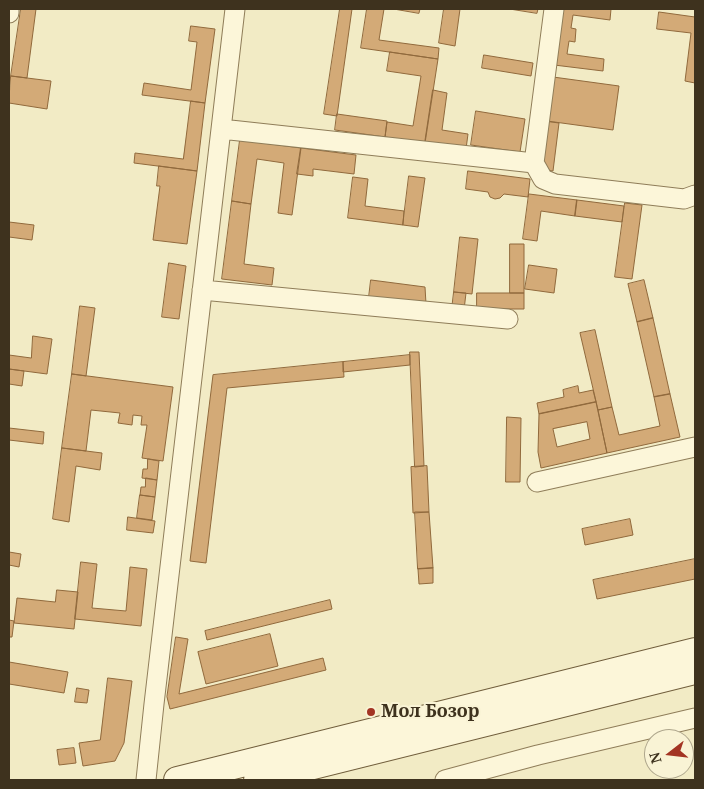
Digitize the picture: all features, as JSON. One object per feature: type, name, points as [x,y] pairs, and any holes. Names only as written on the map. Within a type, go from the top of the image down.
[{"type":"main road","points":[[177,780],[695,651]]},
{"type":"main road","points":[[257,780],[695,671]]},
{"type":"street","points":[[146,780],[236,9]]},
{"type":"street","points":[[554,9],[534,163],[542,178],[555,184],[684,199],[695,195]]},
{"type":"street","points":[[221,129],[534,163]]},
{"type":"street","points":[[202,290],[508,320]]},
{"type":"street","points":[[537,482],[695,447]]},
{"type":"street","points":[[445,780],[695,718]]},
{"type":"building","points":[[21,9],[36,9],[27,78],[11,76]]},
{"type":"building","points":[[340,9],[352,9],[337,116],[324,114]]},
{"type":"building","points":[[367,9],[384,9],[379,40],[439,48],[438,59],[361,48]]},
{"type":"building","points":[[394,9],[420,9],[419,13]]},
{"type":"building","points":[[444,9],[460,9],[455,46],[439,43]]},
{"type":"building","points":[[510,9],[538,9],[537,13]]},
{"type":"building","points":[[562,9],[611,9],[610,20],[573,15],[571,28],[576,29],[575,42],[569,41],[567,54],[604,59],[603,71],[554,65]]},
{"type":"building","points":[[659,12],[695,17],[695,83],[685,81],[691,33],[657,29]]},
{"type":"building","points":[[191,26],[215,29],[205,103],[142,95],[144,83],[191,90],[197,42],[189,41]]},
{"type":"building","points":[[390,52],[438,59],[425,143],[385,137],[387,122],[413,126],[421,76],[387,71]]},
{"type":"building","points":[[484,55],[533,63],[531,76],[482,68]]},
{"type":"building","points":[[11,76],[51,81],[47,109],[9,103]]},
{"type":"building","points":[[553,77],[619,86],[613,130],[547,121]]},
{"type":"building","points":[[433,90],[447,93],[442,130],[468,134],[466,149],[425,143]]},
{"type":"building","points":[[191,101],[205,103],[197,171],[134,163],[135,153],[183,159]]},
{"type":"building","points":[[476,111],[525,119],[520,152],[471,145]]},
{"type":"building","points":[[337,114],[387,121],[385,137],[335,130]]},
{"type":"building","points":[[544,121],[559,123],[553,171],[538,169]]},
{"type":"building","points":[[240,140],[301,148],[292,215],[278,213],[284,163],[257,159],[251,204],[232,201]]},
{"type":"building","points":[[301,148],[356,155],[354,174],[313,169],[313,176],[297,174]]},
{"type":"building","points":[[159,166],[197,171],[187,244],[153,240],[160,186],[157,186]]},
{"type":"building","points":[[468,171],[530,179],[528,197],[504,194],[500,198],[495,199],[490,197],[488,192],[466,189]]},
{"type":"building","points":[[409,176],[425,178],[418,227],[403,225]]},
{"type":"building","points":[[353,177],[368,179],[365,206],[404,211],[403,225],[348,218]]},
{"type":"building","points":[[529,194],[577,200],[575,216],[541,211],[537,241],[523,239]]},
{"type":"building","points":[[577,200],[624,206],[622,222],[575,216]]},
{"type":"building","points":[[232,201],[251,204],[244,264],[274,268],[272,285],[222,279]]},
{"type":"building","points":[[625,203],[642,205],[632,279],[615,277]]},
{"type":"building","points":[[9,222],[34,225],[32,240],[9,237]]},
{"type":"building","points":[[460,237],[478,239],[472,294],[454,292]]},
{"type":"building","points":[[510,244],[524,244],[524,293],[510,293]]},
{"type":"building","points":[[169,263],[186,266],[179,319],[162,317]]},
{"type":"building","points":[[529,265],[557,269],[554,293],[525,289]]},
{"type":"building","points":[[371,280],[425,287],[426,304],[369,297]]},
{"type":"building","points":[[644,280],[653,318],[637,322],[628,284]]},
{"type":"building","points":[[454,292],[466,293],[464,310],[452,309]]},
{"type":"building","points":[[477,293],[524,293],[524,309],[477,309]]},
{"type":"building","points":[[80,306],[95,308],[86,376],[72,374]]},
{"type":"building","points":[[653,318],[670,394],[654,397],[637,322]]},
{"type":"building","points":[[595,330],[612,407],[598,410],[580,333]]},
{"type":"building","points":[[33,336],[52,339],[47,374],[9,369],[9,355],[31,358]]},
{"type":"building","points":[[410,352],[419,352],[424,466],[415,467]]},
{"type":"building","points":[[410,355],[410,365],[343,372],[343,362]]},
{"type":"building","points":[[343,362],[344,377],[227,388],[206,563],[190,561],[213,375]]},
{"type":"building","points":[[9,369],[24,371],[22,386],[9,384]]},
{"type":"building","points":[[72,374],[173,387],[163,461],[142,458],[147,425],[141,425],[142,416],[133,415],[132,425],[118,423],[120,413],[91,410],[86,451],[62,448]]},
{"type":"building","points":[[578,386],[579,393],[593,390],[596,402],[539,414],[537,403],[564,397],[563,390]]},
{"type":"building","points":[[670,394],[680,437],[607,453],[598,410],[612,407],[619,435],[660,426],[654,397]]},
{"type":"building","points":[[596,402],[607,453],[541,468],[538,452],[539,414]],"holes":[[[587,422],[590,439],[557,447],[553,429]]]},
{"type":"building","points":[[507,417],[521,418],[520,482],[506,482]]},
{"type":"building","points":[[9,428],[44,432],[43,444],[9,440]]},
{"type":"building","points":[[62,448],[102,453],[100,470],[76,466],[69,522],[53,519]]},
{"type":"building","points":[[148,459],[159,461],[157,480],[142,478],[143,469],[147,469]]},
{"type":"building","points":[[427,466],[429,512],[413,513],[411,467]]},
{"type":"building","points":[[146,478],[157,480],[155,497],[140,495],[141,487],[145,487]]},
{"type":"building","points":[[140,495],[155,497],[152,520],[137,518]]},
{"type":"building","points":[[415,512],[429,512],[433,568],[418,569]]},
{"type":"building","points":[[128,517],[155,521],[153,533],[127,530]]},
{"type":"building","points":[[630,519],[633,535],[585,545],[582,529]]},
{"type":"building","points":[[9,552],[21,554],[19,567],[9,565]]},
{"type":"building","points":[[695,559],[695,579],[597,599],[593,580]]},
{"type":"building","points":[[81,562],[97,564],[92,608],[126,611],[130,567],[147,569],[141,626],[75,619]]},
{"type":"building","points":[[433,568],[433,583],[419,584],[418,569]]},
{"type":"building","points":[[57,590],[78,592],[74,629],[14,623],[17,598],[55,602]]},
{"type":"building","points":[[330,600],[332,609],[207,640],[205,631]]},
{"type":"building","points":[[9,620],[14,621],[12,637],[9,637]]},
{"type":"building","points":[[270,634],[278,666],[206,684],[198,652]]},
{"type":"building","points":[[176,637],[188,639],[179,694],[323,658],[326,670],[170,709],[167,697]]},
{"type":"building","points":[[9,662],[68,672],[64,693],[9,684]]},
{"type":"building","points":[[108,678],[132,681],[124,743],[115,761],[83,766],[79,743],[100,740]]},
{"type":"building","points":[[77,688],[89,690],[87,703],[75,702]]},
{"type":"building","points":[[74,748],[76,763],[59,765],[57,750]]},
{"type":"place","name":"Мол Бозор","points":[[371,712]]}]
